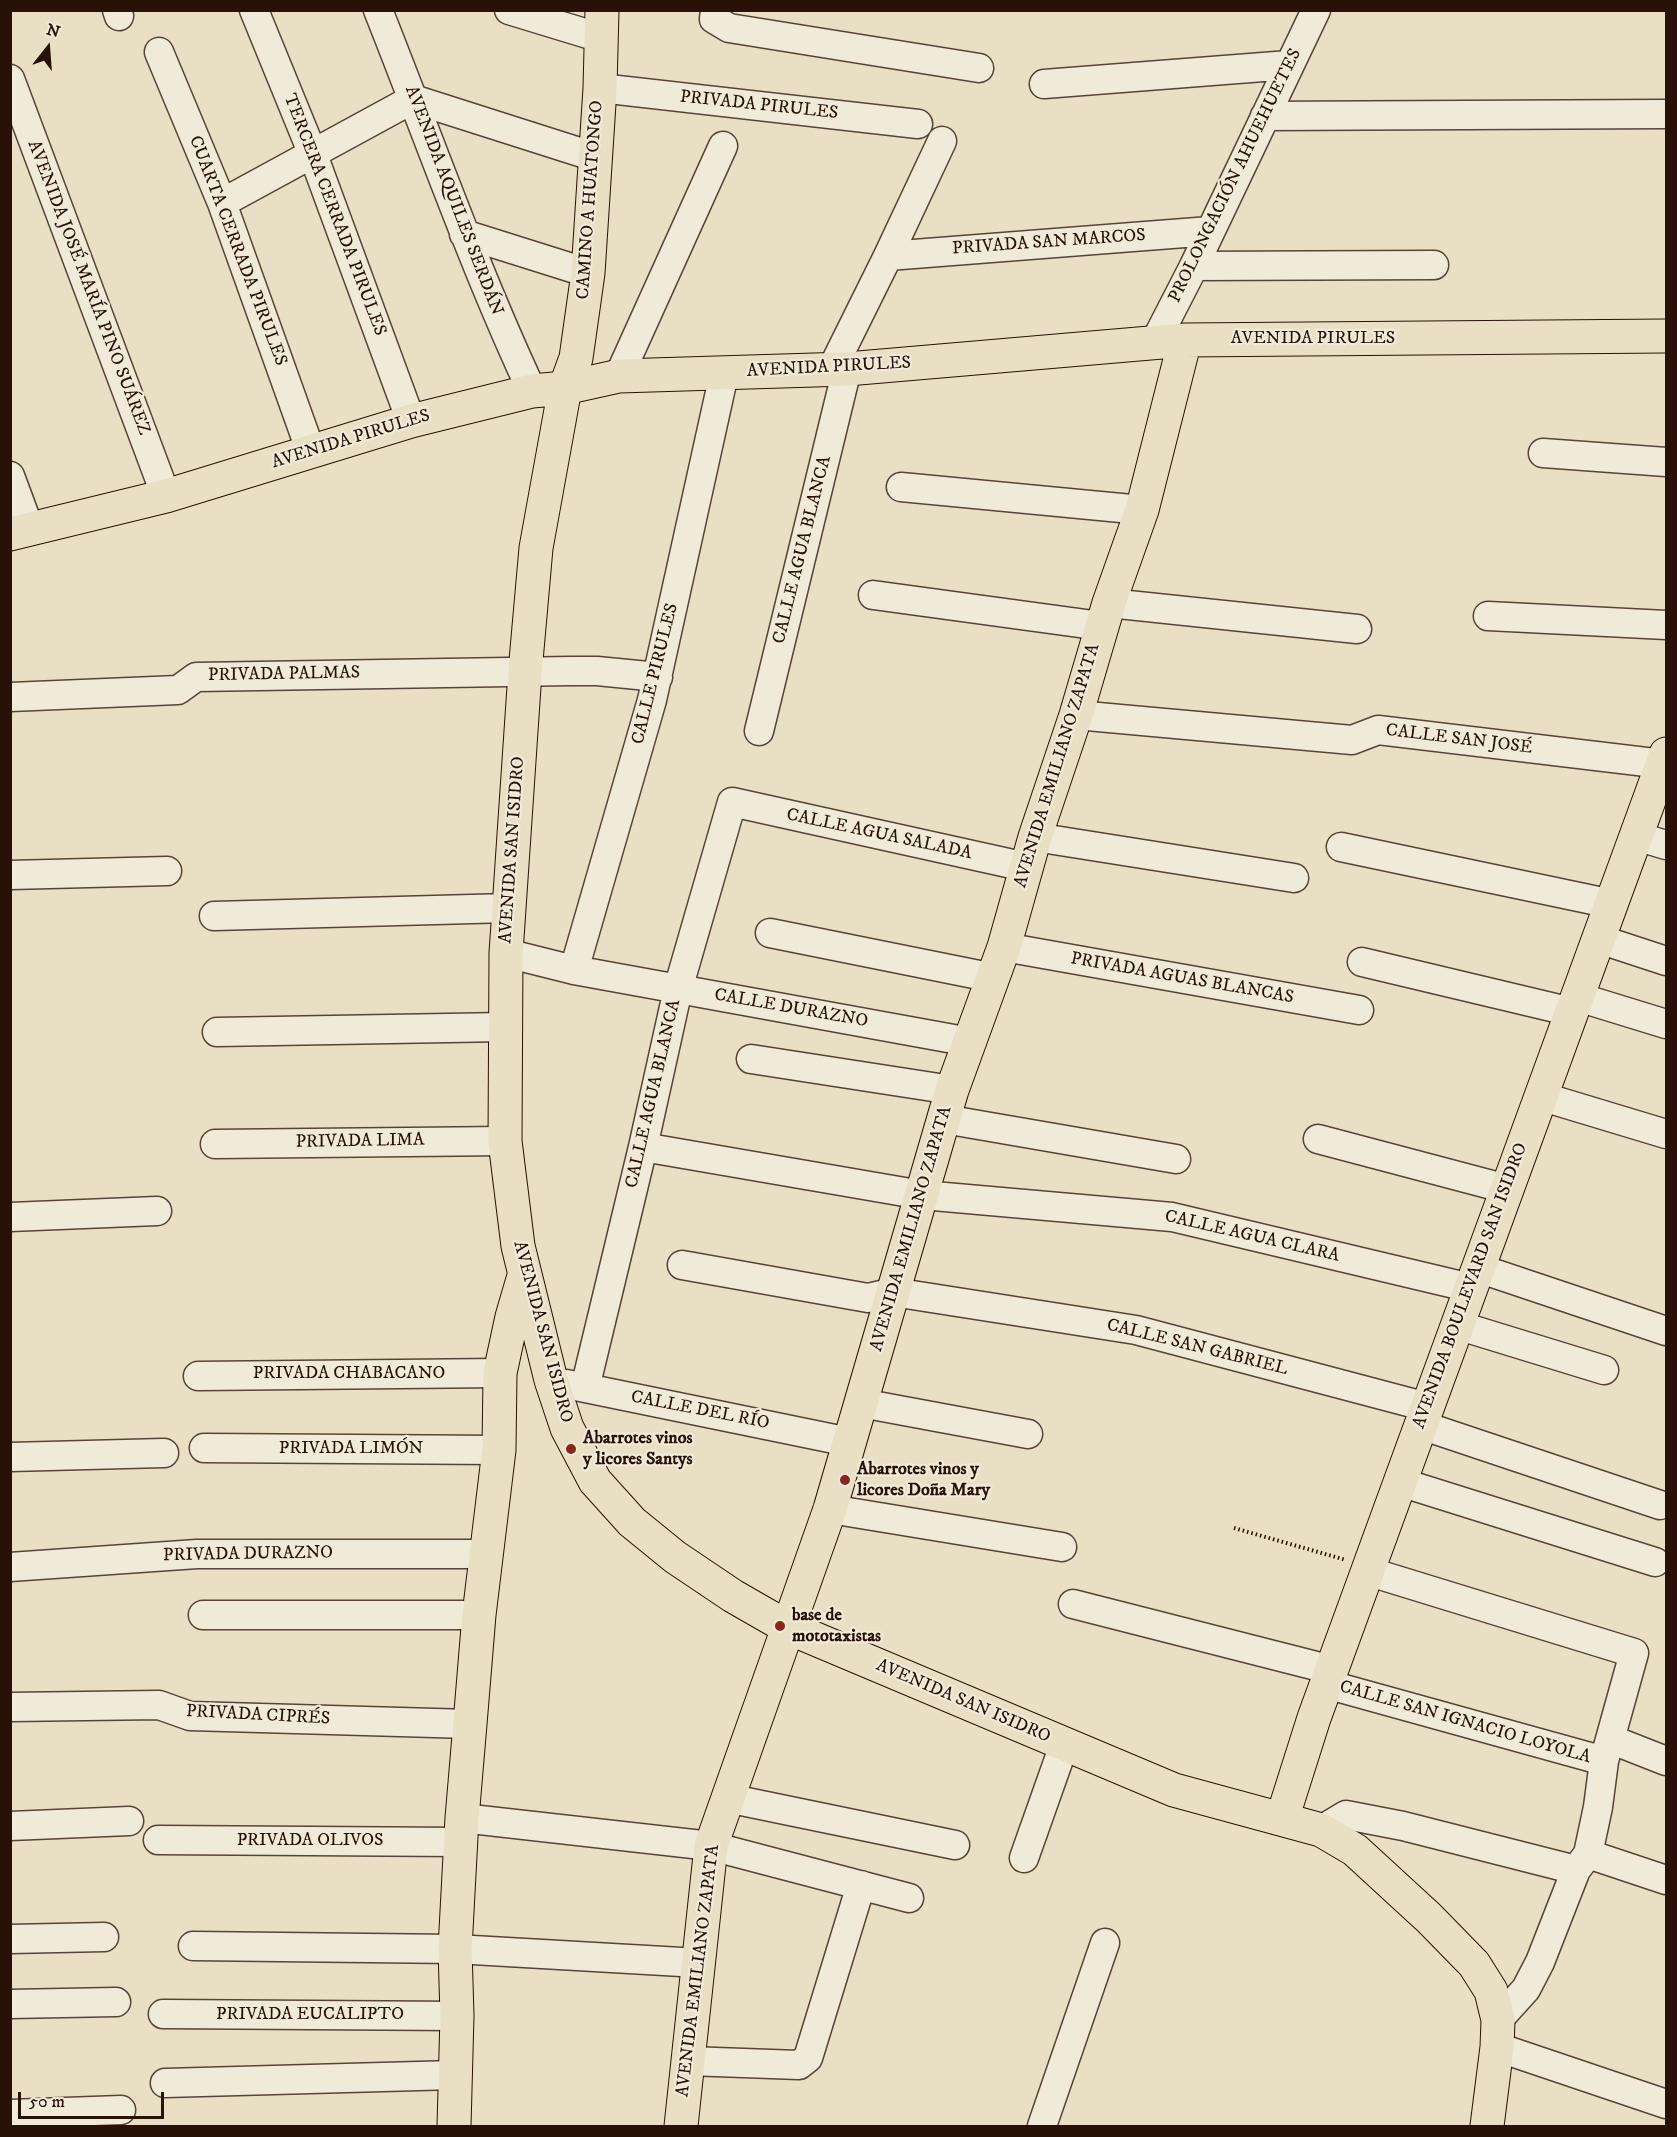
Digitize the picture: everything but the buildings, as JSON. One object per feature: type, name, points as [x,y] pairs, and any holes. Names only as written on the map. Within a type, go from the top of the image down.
[{"type":"main road","name":"CAMINO A HUATONGO","points":[[565,388],[576,358],[588,273],[602,24]]},
{"type":"main road","name":"AVENIDA PIRULES","points":[[20,532],[166,496],[411,421],[532,391],[565,388],[619,376],[839,369],[1170,341],[1666,336]]},
{"type":"main road","name":"AVENIDA EMILIANO ZAPATA","points":[[681,2127],[711,1846],[830,1509],[948,1105],[994,978],[1030,852],[1076,715],[1105,615],[1142,510],[1170,341]]},
{"type":"main road","name":"AVENIDA SAN ISIDRO","points":[[565,388],[536,548],[525,672],[506,953],[505,1141],[518,1246],[551,1380],[567,1428],[595,1481],[632,1522],[675,1557],[733,1596],[787,1628],[1174,1790],[1321,1830],[1355,1850],[1429,1918],[1474,1964],[1491,1991],[1497,2033],[1487,2127]]},
{"type":"main road","name":"AVENIDA BOULEVARD SAN ISIDRO","points":[[1282,1819],[1329,1677],[1612,904],[1651,841],[1665,759]]},
{"type":"main road","points":[[454,2127],[457,2016],[455,1949],[461,1830],[479,1615],[499,1450],[500,1373],[512,1317],[524,1276]]},
{"type":"street","name":"TERCERA CERRADA PIRULES","points":[[254,10],[312,152],[411,421]]},
{"type":"street","name":"AVENIDA AQUILES SERDÁN","points":[[378,10],[464,234],[532,391]]},
{"type":"street","points":[[509,10],[602,24]]},
{"type":"street","points":[[715,10],[714,18],[729,28],[979,68]]},
{"type":"street","name":"PROLONGACIÓN AHUEHUETES","points":[[1170,341],[1194,266],[1316,10]]},
{"type":"street","name":"CUARTA CERRADA PIRULES","points":[[159,52],[222,203],[311,452]]},
{"type":"street","points":[[1044,84],[1289,65]]},
{"type":"street","name":"AVENIDA JOSÉ MARÍA PINO SUÁREZ","points":[[10,79],[15,109],[166,496]]},
{"type":"street","name":"PRIVADA PIRULES","points":[[600,88],[918,124]]},
{"type":"street","points":[[222,203],[413,99],[595,157]]},
{"type":"street","points":[[1265,116],[1666,114]]},
{"type":"street","name":"CALLE AGUA BLANCA","points":[[759,731],[839,369],[888,256],[942,141]]},
{"type":"street","points":[[619,376],[723,146]]},
{"type":"street","name":"PRIVADA SAN MARCOS","points":[[888,256],[1210,231]]},
{"type":"street","points":[[464,234],[588,273]]},
{"type":"street","points":[[1194,266],[1434,266]]},
{"type":"street","name":"CALLE PIRULES","points":[[574,970],[652,700],[724,374]]},
{"type":"street","points":[[1543,453],[1666,462]]},
{"type":"street","points":[[10,476],[20,532]]},
{"type":"street","points":[[901,487],[1142,510]]},
{"type":"street","points":[[873,595],[1105,615],[1357,629]]},
{"type":"street","points":[[1488,616],[1666,625]]},
{"type":"street","name":"PRIVADA PALMAS","points":[[10,697],[178,690],[196,677],[597,671],[657,677]]},
{"type":"street","name":"CALLE SAN JOSÉ","points":[[1076,715],[1352,740],[1377,730],[1665,759]]},
{"type":"street","name":"CALLE AGUA BLANCA","points":[[585,1388],[678,989],[732,802]]},
{"type":"street","name":"CALLE AGUA SALADA","points":[[732,802],[1030,852],[1294,878]]},
{"type":"street","points":[[1341,847],[1612,904]]},
{"type":"street","points":[[10,875],[167,871]]},
{"type":"street","points":[[214,916],[509,908]]},
{"type":"street","points":[[770,933],[994,978]]},
{"type":"street","points":[[1599,939],[1666,961]]},
{"type":"street","name":"PRIVADA AGUAS BLANCAS","points":[[1004,947],[1359,1010]]},
{"type":"street","name":"CALLE DURAZNO","points":[[506,953],[574,970],[970,1042]]},
{"type":"street","points":[[1362,962],[1666,1024]]},
{"type":"street","points":[[217,1032],[505,1027]]},
{"type":"street","points":[[751,1059],[1176,1159]]},
{"type":"street","points":[[1540,1096],[1666,1134]]},
{"type":"street","points":[[1317,1139],[1507,1189]]},
{"type":"street","name":"PRIVADA LIMA","points":[[215,1144],[505,1141]]},
{"type":"street","name":"CALLE AGUA CLARA","points":[[643,1147],[922,1195],[1173,1217],[1475,1278],[1666,1331]]},
{"type":"street","points":[[10,1217],[157,1211]]},
{"type":"street","name":"CALLE SAN GABRIEL","points":[[682,1265],[868,1298],[893,1292],[1136,1330],[1424,1416],[1660,1505]]},
{"type":"street","points":[[1457,1325],[1605,1370]]},
{"type":"street","name":"PRIVADA CHABACANO","points":[[198,1376],[500,1373]]},
{"type":"street","name":"CALLE DEL RÍO","points":[[551,1380],[849,1442]]},
{"type":"street","points":[[861,1403],[1028,1434]]},
{"type":"street","name":"PRIVADA LIMÓN","points":[[204,1448],[499,1450]]},
{"type":"street","points":[[10,1457],[164,1453]]},
{"type":"street","points":[[1400,1482],[1655,1562]]},
{"type":"street","points":[[830,1509],[1062,1547]]},
{"type":"street","name":"PRIVADA DURAZNO","points":[[10,1567],[197,1554],[486,1554]]},
{"type":"street","points":[[1368,1569],[1634,1653],[1607,1750],[1598,1807],[1582,1862],[1540,1962],[1526,1989],[1497,2033],[1666,2104]]},
{"type":"street","name":"CALLE SAN IGNACIO LOYOLA","points":[[1073,1604],[1329,1677],[1607,1750],[1666,1761]]},
{"type":"street","points":[[203,1615],[479,1615]]},
{"type":"street","name":"PRIVADA CIPRÉS","points":[[10,1707],[159,1706],[190,1716],[470,1724]]},
{"type":"street","points":[[1024,1858],[1064,1745]]},
{"type":"street","points":[[727,1798],[955,1845]]},
{"type":"street","points":[[1321,1830],[1346,1815],[1666,1880]]},
{"type":"street","points":[[10,1826],[129,1821]]},
{"type":"street","name":"PRIVADA OLIVOS","points":[[159,1840],[461,1830],[711,1846],[909,1898]]},
{"type":"street","points":[[688,2061],[799,2065],[808,2058],[861,1885]]},
{"type":"street","points":[[10,1939],[105,1937]]},
{"type":"street","points":[[1042,2127],[1105,1943]]},
{"type":"street","points":[[194,1946],[455,1949],[699,1963]]},
{"type":"street","points":[[10,2004],[116,2002]]},
{"type":"street","name":"PRIVADA EUCALIPTO","points":[[163,2014],[457,2016]]},
{"type":"street","points":[[165,2083],[454,2075]]},
{"type":"street","points":[[10,2114],[121,2110]]},
{"type":"path","points":[[1234,1528],[1368,1569]]},
{"type":"place","name":"Abarrotes vinos y licores Santys","points":[[571,1449]]},
{"type":"place","name":"Abarrotes vinos y licores Doña Mary","points":[[845,1480]]},
{"type":"place","name":"base de mototaxistas","points":[[780,1626]]}]
